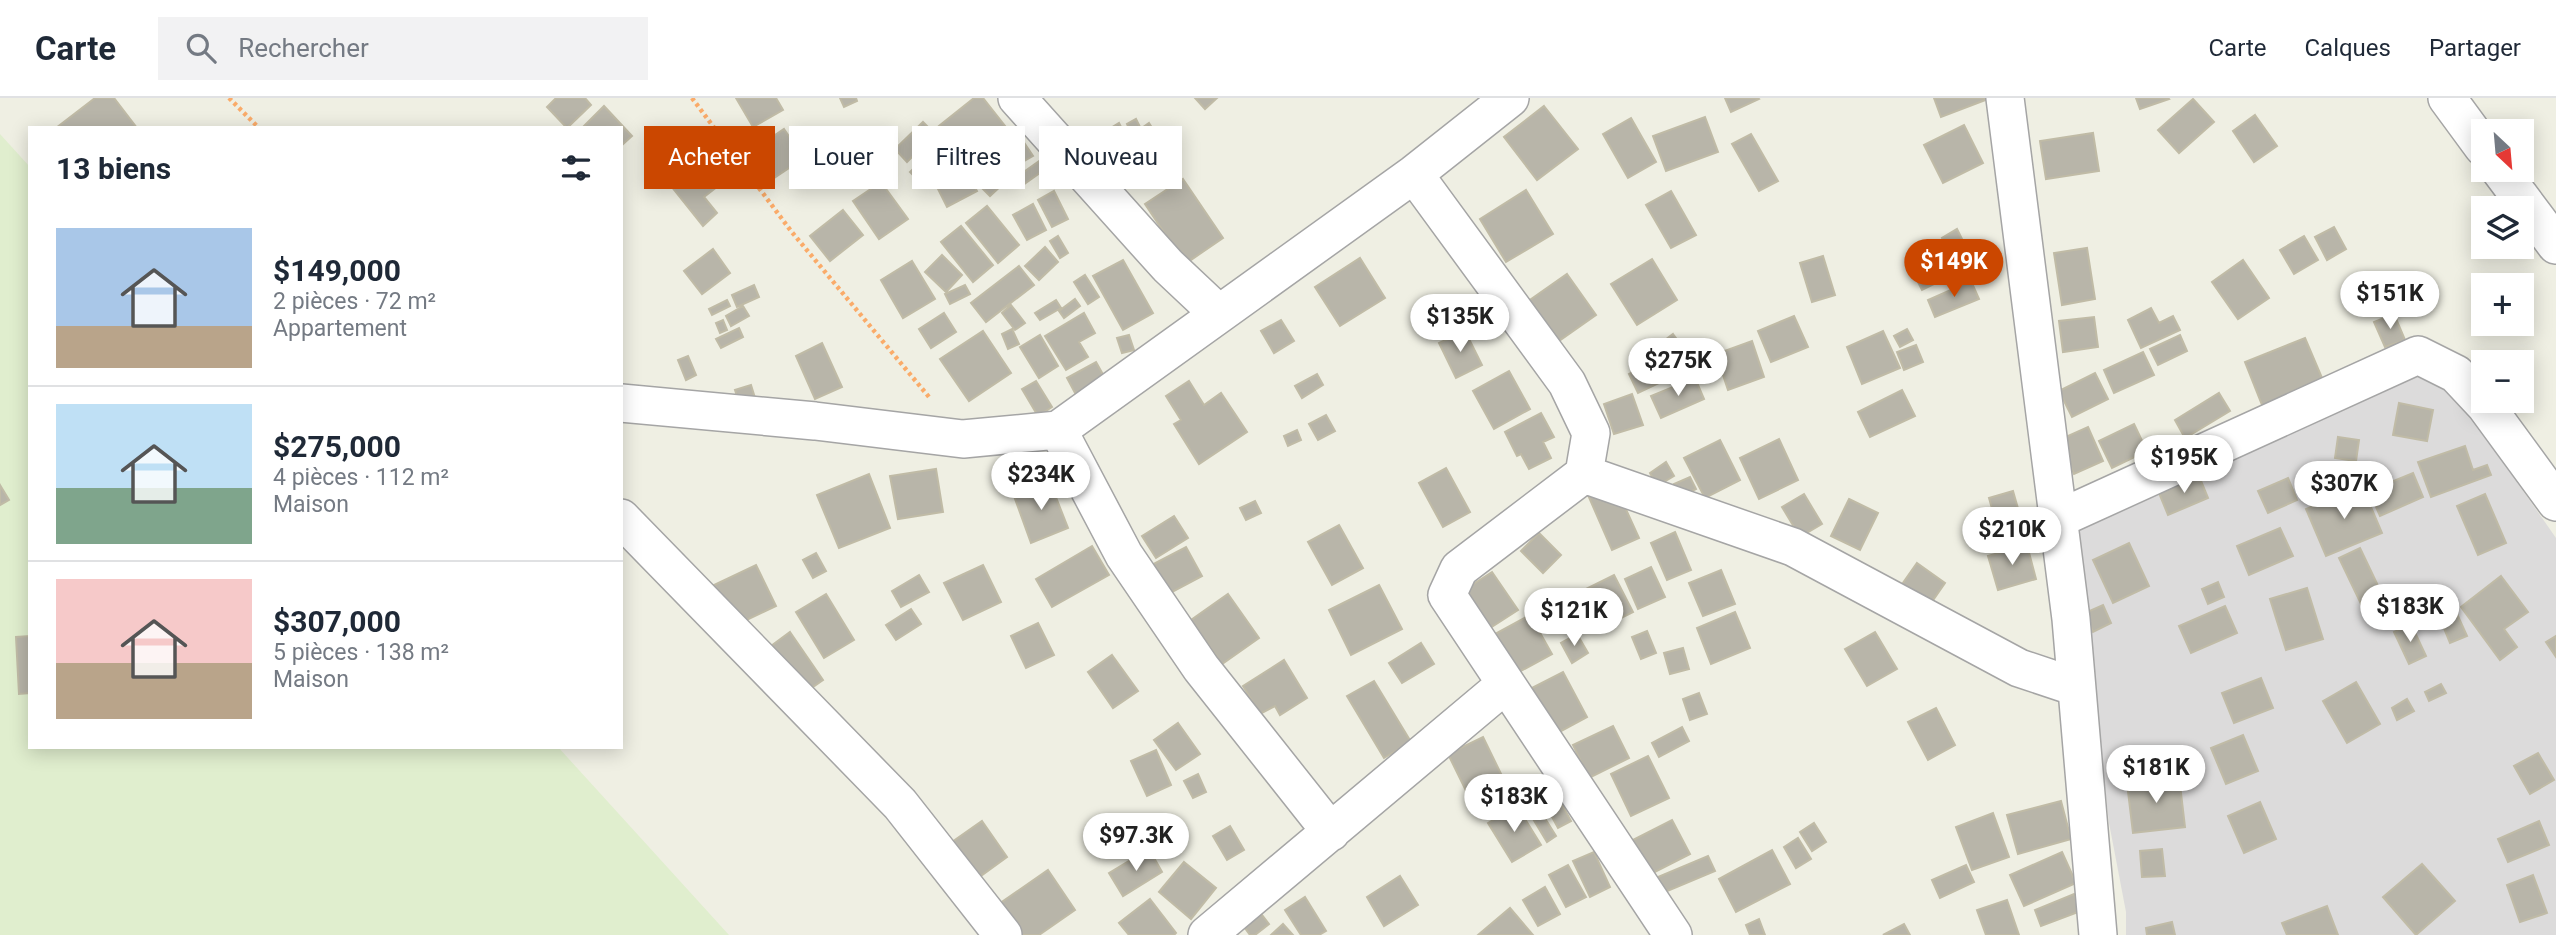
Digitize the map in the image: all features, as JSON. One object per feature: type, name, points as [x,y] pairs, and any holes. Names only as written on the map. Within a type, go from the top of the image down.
[{"type":"street","points":[[1017,98],[1168,267],[1219,314]]},
{"type":"street","points":[[623,403],[816,421],[963,439],[1058,430],[1414,174],[1510,98]]},
{"type":"street","points":[[2006,98],[2058,519],[2098,935]]},
{"type":"street","points":[[2447,98],[2471,131]]},
{"type":"street","points":[[1414,174],[1567,383],[1591,433],[1584,474],[1459,569],[1447,595],[1673,935]]},
{"type":"street","points":[[2509,182],[2556,245]]},
{"type":"street","points":[[2058,519],[2418,355],[2456,374],[2485,405],[2556,502]]},
{"type":"street","points":[[1058,430],[1131,566],[1200,668],[1331,832]]},
{"type":"street","points":[[1584,474],[1793,547],[2019,668],[2076,687]]},
{"type":"street","points":[[623,520],[900,804],[1003,935]]},
{"type":"street","points":[[1207,935],[1506,684]]},
{"type":"path","points":[[229,98],[257,126]]},
{"type":"path","points":[[692,98],[791,231],[963,439]]},
{"type":"shaded area","points":[[2422,370],[2459,399],[2556,538],[2556,935],[2126,935],[2126,912],[2109,823],[2076,516]]},
{"type":"green space","points":[[0,134],[28,165],[28,749],[560,749],[729,935],[0,935]]},
{"type":"building","points":[[95,98],[114,98],[135,126],[59,126]]},
{"type":"building","points":[[556,98],[585,98],[591,105],[569,126],[565,126],[547,107]]},
{"type":"building","points":[[736,98],[776,98],[783,110],[752,126]]},
{"type":"building","points":[[840,98],[856,98],[857,101],[844,107]]},
{"type":"building","points":[[974,98],[983,98],[1005,126],[939,126]]},
{"type":"building","points":[[1195,98],[1217,98],[1205,109]]},
{"type":"building","points":[[1725,98],[1758,98],[1759,99],[1731,112]]},
{"type":"building","points":[[1934,98],[1988,98],[1988,99],[1941,117]]},
{"type":"building","points":[[2136,98],[2168,98],[2169,99],[2140,109]]},
{"type":"building","points":[[2193,99],[2214,122],[2179,153],[2158,130]]},
{"type":"building","points":[[604,106],[623,126],[584,126]]},
{"type":"building","points":[[1544,106],[1578,149],[1537,180],[1504,137]]},
{"type":"building","points":[[2255,115],[2277,146],[2254,162],[2233,131]]},
{"type":"building","points":[[1705,117],[1718,152],[1666,171],[1653,136]]},
{"type":"building","points":[[1631,118],[1656,162],[1628,178],[1603,134]]},
{"type":"building","points":[[1136,119],[1140,126],[1128,126]]},
{"type":"building","points":[[1964,125],[1983,163],[1943,183],[1924,145]]},
{"type":"building","points":[[623,126],[632,136],[623,144]]},
{"type":"building","points":[[784,129],[789,136],[789,168],[775,177],[775,135]]},
{"type":"building","points":[[912,133],[912,157],[907,162],[898,152],[898,146]]},
{"type":"building","points":[[2093,133],[2099,171],[2046,179],[2040,141]]},
{"type":"building","points":[[1751,134],[1778,181],[1759,191],[1732,144]]},
{"type":"building","points":[[1025,144],[1033,156],[1025,161]]},
{"type":"building","points":[[1039,161],[1039,174],[1025,183],[1025,171]]},
{"type":"building","points":[[1182,180],[1223,238],[1185,264],[1145,204],[1168,189],[1182,189]]},
{"type":"building","points":[[673,189],[714,189],[704,197],[717,213],[703,226]]},
{"type":"building","points":[[871,189],[886,189],[908,219],[879,239],[853,201]]},
{"type":"building","points":[[938,189],[977,191],[947,207]]},
{"type":"building","points":[[983,189],[998,189],[990,196]]},
{"type":"building","points":[[1526,190],[1553,234],[1506,262],[1480,219]]},
{"type":"building","points":[[1054,191],[1068,219],[1052,227],[1038,200]]},
{"type":"building","points":[[1671,191],[1696,235],[1671,248],[1646,205]]},
{"type":"building","points":[[1033,204],[1046,230],[1027,240],[1013,215]]},
{"type":"building","points":[[987,206],[1019,245],[998,263],[966,223]]},
{"type":"building","points":[[843,210],[863,235],[830,261],[810,236]]},
{"type":"building","points":[[961,226],[993,265],[973,282],[941,242]]},
{"type":"building","points":[[2334,227],[2346,249],[2327,260],[2315,237]]},
{"type":"building","points":[[1957,229],[1967,249],[1951,257],[1942,238]]},
{"type":"building","points":[[1058,236],[1068,253],[1060,258],[1050,241]]},
{"type":"building","points":[[2304,236],[2318,260],[2294,274],[2280,250]]},
{"type":"building","points":[[1045,247],[1058,262],[1039,280],[1025,266]]},
{"type":"building","points":[[2087,248],[2095,299],[2062,305],[2054,253]]},
{"type":"building","points":[[713,249],[730,273],[702,294],[684,271]]},
{"type":"building","points":[[1934,253],[1946,278],[1922,290],[1910,266]]},
{"type":"building","points":[[942,255],[962,275],[946,292],[925,272]]},
{"type":"building","points":[[1823,256],[1835,295],[1812,302],[1800,263]]},
{"type":"building","points":[[1360,258],[1385,298],[1340,326],[1315,287]]},
{"type":"building","points":[[1652,259],[1677,300],[1637,325],[1611,284]]},
{"type":"building","points":[[1123,260],[1153,313],[1123,330],[1093,276]]},
{"type":"building","points":[[2243,260],[2269,298],[2238,319],[2212,282]]},
{"type":"building","points":[[912,261],[935,299],[903,318],[881,280]]},
{"type":"building","points":[[1019,266],[1034,285],[986,322],[971,303]]},
{"type":"building","points":[[1567,274],[1596,315],[1556,343],[1527,302]]},
{"type":"building","points":[[1085,275],[1099,297],[1088,304],[1074,282]]},
{"type":"building","points":[[1971,281],[1979,299],[1935,317],[1928,300]]},
{"type":"building","points":[[754,285],[759,297],[737,307],[732,295]]},
{"type":"building","points":[[965,285],[970,294],[950,304],[945,294]]},
{"type":"building","points":[[1075,299],[1080,306],[1064,318],[1059,311]]},
{"type":"building","points":[[727,300],[730,306],[712,315],[709,309]]},
{"type":"building","points":[[1056,300],[1061,308],[1040,320],[1035,313]]},
{"type":"building","points":[[1011,305],[1025,323],[1015,330],[1002,313]]},
{"type":"building","points":[[743,306],[749,316],[731,326],[726,316]]},
{"type":"building","points":[[2151,308],[2159,323],[2173,316],[2180,330],[2141,348],[2128,320]]},
{"type":"building","points":[[944,313],[956,332],[931,348],[919,329]]},
{"type":"building","points":[[1084,313],[1095,333],[1079,342],[1088,357],[1066,370],[1045,336]]},
{"type":"building","points":[[2394,314],[2405,340],[2385,347],[2374,322]]},
{"type":"building","points":[[1794,316],[1808,347],[1771,362],[1758,331]]},
{"type":"building","points":[[2094,317],[2098,347],[2063,352],[2059,321]]},
{"type":"building","points":[[723,320],[727,330],[720,333],[716,323]]},
{"type":"building","points":[[1281,320],[1294,341],[1274,353],[1261,331]]},
{"type":"building","points":[[739,328],[743,337],[721,348],[716,339]]},
{"type":"building","points":[[1012,329],[1019,344],[1008,349],[1002,334]]},
{"type":"building","points":[[1907,329],[1913,340],[1900,347],[1894,336]]},
{"type":"building","points":[[983,331],[1011,373],[969,401],[940,359]]},
{"type":"building","points":[[1465,331],[1482,365],[1456,378],[1439,343]]},
{"type":"building","points":[[1883,331],[1900,368],[1862,384],[1847,347]]},
{"type":"building","points":[[1673,334],[1684,349],[1663,364],[1652,350]]},
{"type":"building","points":[[1040,335],[1058,366],[1039,378],[1020,347]]},
{"type":"building","points":[[1129,335],[1134,350],[1122,353],[1117,338]]},
{"type":"building","points":[[2180,335],[2187,351],[2158,365],[2150,349]]},
{"type":"building","points":[[2305,338],[2325,385],[2264,410],[2245,362]]},
{"type":"building","points":[[1752,341],[1764,377],[1728,390],[1716,354]]},
{"type":"building","points":[[822,343],[842,387],[815,399],[796,356]]},
{"type":"building","points":[[1916,345],[1923,362],[1904,370],[1897,352]]},
{"type":"building","points":[[2143,352],[2154,375],[2114,393],[2104,370]]},
{"type":"building","points":[[688,356],[696,375],[686,380],[678,360]]},
{"type":"building","points":[[1096,362],[1110,387],[1081,404],[1067,378]]},
{"type":"building","points":[[1652,363],[1661,382],[1638,393],[1629,374]]},
{"type":"building","points":[[1509,371],[1530,409],[1494,429],[1473,391]]},
{"type":"building","points":[[2095,373],[2108,399],[2072,417],[2059,391]]},
{"type":"building","points":[[1317,374],[1323,385],[1302,398],[1295,386]]},
{"type":"building","points":[[1695,378],[1704,399],[1661,418],[1651,396]]},
{"type":"building","points":[[1036,381],[1052,407],[1038,416],[1022,389]]},
{"type":"building","points":[[1189,381],[1204,405],[1221,393],[1247,432],[1199,464],[1174,424],[1181,420],[1166,396]]},
{"type":"building","points":[[751,385],[756,401],[740,406],[735,390]]},
{"type":"building","points":[[1902,390],[1915,416],[1870,437],[1858,412]]},
{"type":"building","points":[[2219,393],[2230,411],[2185,438],[2175,420]]},
{"type":"building","points":[[1632,394],[1643,425],[1614,434],[1604,404]]},
{"type":"building","points":[[2399,403],[2433,410],[2427,441],[2393,435]]},
{"type":"building","points":[[1541,413],[1554,437],[1543,442],[1551,458],[1529,469],[1521,454],[1517,456],[1505,432]]},
{"type":"building","points":[[1326,415],[1335,431],[1318,440],[1309,424]]},
{"type":"building","points":[[2134,424],[2147,451],[2112,468],[2099,441]]},
{"type":"building","points":[[2088,427],[2103,461],[2074,474],[2059,440]]},
{"type":"building","points":[[1297,430],[1301,440],[1288,446],[1284,436]]},
{"type":"building","points":[[2338,437],[2359,440],[2356,461],[2335,458]]},
{"type":"building","points":[[1779,439],[1798,480],[1759,499],[1740,458]]},
{"type":"building","points":[[1720,440],[1740,480],[1705,498],[1684,458]]},
{"type":"building","points":[[2465,446],[2473,470],[2487,465],[2491,475],[2431,497],[2418,462]]},
{"type":"building","points":[[1666,462],[1674,476],[1657,486],[1650,473]]},
{"type":"building","points":[[1446,468],[1470,512],[1443,527],[1419,483]]},
{"type":"building","points":[[936,469],[943,512],[898,519],[890,476]]},
{"type":"building","points":[[2413,473],[2423,497],[2380,516],[2369,491]]},
{"type":"building","points":[[869,474],[890,528],[839,548],[817,495]]},
{"type":"building","points":[[2199,476],[2208,498],[2168,515],[2159,493]]},
{"type":"building","points":[[1690,477],[1696,489],[1680,497],[1674,484]]},
{"type":"building","points":[[2288,478],[2297,500],[2268,513],[2258,491]]},
{"type":"building","points":[[1050,482],[1068,528],[1031,543],[1014,496]]},
{"type":"building","points":[[1614,483],[1639,538],[1612,550],[1588,495]]},
{"type":"building","points":[[0,485],[9,500],[0,505]]},
{"type":"building","points":[[2362,486],[2382,533],[2326,556],[2306,509]]},
{"type":"building","points":[[2013,491],[2019,512],[1995,519],[1989,498]]},
{"type":"building","points":[[1804,494],[1822,524],[1800,537],[1782,507]]},
{"type":"building","points":[[2485,494],[2506,543],[2478,555],[2457,506]]},
{"type":"building","points":[[1849,499],[1878,513],[1860,550],[1831,536]]},
{"type":"building","points":[[1255,501],[1261,513],[1246,520],[1240,508]]},
{"type":"building","points":[[1174,516],[1188,538],[1156,558],[1142,536]]},
{"type":"building","points":[[1339,525],[1363,568],[1332,585],[1308,542]]},
{"type":"building","points":[[2280,528],[2293,556],[2249,575],[2237,546]]},
{"type":"building","points":[[1675,532],[1691,570],[1667,580],[1651,543]]},
{"type":"building","points":[[1539,533],[1561,555],[1543,573],[1521,551]]},
{"type":"building","points":[[2129,543],[2149,586],[2113,603],[2093,560]]},
{"type":"building","points":[[2027,545],[2036,579],[1998,590],[1988,556]]},
{"type":"building","points":[[1092,546],[1109,575],[1052,607],[1036,579]]},
{"type":"building","points":[[1186,547],[1202,576],[1159,599],[1144,569]]},
{"type":"building","points":[[2360,548],[2382,594],[2361,604],[2339,558]]},
{"type":"building","points":[[816,553],[826,571],[813,578],[803,560]]},
{"type":"building","points":[[1917,563],[1945,583],[1927,609],[1898,590]]},
{"type":"building","points":[[756,565],[776,606],[732,627],[712,586]]},
{"type":"building","points":[[983,565],[1001,602],[963,620],[944,583]]},
{"type":"building","points":[[1651,567],[1665,597],[1638,609],[1625,579]]},
{"type":"building","points":[[1721,570],[1735,604],[1703,616],[1689,583]]},
{"type":"building","points":[[1492,572],[1518,610],[1484,632],[1458,594]]},
{"type":"building","points":[[919,575],[929,592],[901,607],[892,591]]},
{"type":"building","points":[[1614,575],[1633,612],[1603,627],[1584,590]]},
{"type":"building","points":[[2501,576],[2528,612],[2504,629],[2517,647],[2500,660],[2461,607]]},
{"type":"building","points":[[2218,582],[2224,597],[2208,604],[2202,589]]},
{"type":"building","points":[[1379,585],[1402,629],[1351,655],[1329,610]]},
{"type":"building","points":[[2307,588],[2323,639],[2286,650],[2270,599]]},
{"type":"building","points":[[826,594],[854,640],[824,658],[796,612]]},
{"type":"building","points":[[1228,594],[1259,638],[1222,664],[1191,620]]},
{"type":"building","points":[[1559,603],[1567,617],[1553,625],[1545,611]]},
{"type":"building","points":[[2103,605],[2111,623],[2093,632],[2085,613]]},
{"type":"building","points":[[2453,605],[2467,636],[2450,643],[2437,611]]},
{"type":"building","points":[[2225,606],[2237,633],[2191,653],[2179,626]]},
{"type":"building","points":[[911,609],[921,624],[896,640],[886,625]]},
{"type":"building","points":[[1735,612],[1750,648],[1711,664],[1697,628]]},
{"type":"building","points":[[1530,615],[1552,654],[1508,678],[1486,639]]},
{"type":"building","points":[[1038,623],[1054,655],[1026,668],[1011,636]]},
{"type":"building","points":[[2411,624],[2426,656],[2409,664],[2394,632]]},
{"type":"building","points":[[1647,631],[1656,653],[1641,659],[1632,637]]},
{"type":"building","points":[[790,632],[823,680],[800,696],[767,649]]},
{"type":"building","points":[[1875,632],[1897,669],[1867,686],[1845,649]]},
{"type":"building","points":[[1577,634],[1588,653],[1572,663],[1561,643]]},
{"type":"building","points":[[28,636],[28,693],[19,694],[16,637]]},
{"type":"building","points":[[2556,636],[2556,657],[2546,642]]},
{"type":"building","points":[[1421,643],[1434,664],[1402,683],[1389,663]]},
{"type":"building","points":[[1683,648],[1689,669],[1670,674],[1664,653]]},
{"type":"building","points":[[1112,655],[1138,691],[1113,708],[1088,672]]},
{"type":"building","points":[[1284,660],[1307,698],[1280,715],[1275,706],[1260,714],[1243,686]]},
{"type":"building","points":[[1563,672],[1587,717],[1554,735],[1530,689]]},
{"type":"building","points":[[2261,678],[2273,708],[2234,723],[2222,693]]},
{"type":"building","points":[[1374,681],[1411,742],[1384,758],[1347,696]]},
{"type":"building","points":[[2356,682],[2380,724],[2347,743],[2323,701]]},
{"type":"building","points":[[2441,684],[2446,693],[2429,701],[2425,692]]},
{"type":"building","points":[[1699,693],[1707,714],[1690,720],[1683,699]]},
{"type":"building","points":[[2407,699],[2414,711],[2397,720],[2392,708]]},
{"type":"building","points":[[1936,708],[1955,745],[1928,760],[1908,722]]},
{"type":"building","points":[[1178,723],[1200,754],[1176,770],[1154,740]]},
{"type":"building","points":[[1613,726],[1629,758],[1589,778],[1573,745]]},
{"type":"building","points":[[1682,727],[1689,741],[1659,757],[1652,743]]},
{"type":"building","points":[[2243,735],[2258,771],[2226,784],[2211,748]]},
{"type":"building","points":[[1483,737],[1505,782],[1470,799],[1448,754]]},
{"type":"building","points":[[1156,750],[1171,785],[1147,796],[1131,761]]},
{"type":"building","points":[[2538,753],[2554,780],[2530,794],[2514,766]]},
{"type":"building","points":[[1648,756],[1669,798],[1631,816],[1611,774]]},
{"type":"building","points":[[1198,774],[1206,792],[1193,798],[1184,781]]},
{"type":"building","points":[[2179,776],[2185,827],[2133,833],[2127,783]]},
{"type":"building","points":[[1559,799],[1571,821],[1558,828],[1546,806]]},
{"type":"building","points":[[2061,801],[2071,839],[2018,854],[2007,815]]},
{"type":"building","points":[[2260,802],[2276,839],[2244,853],[2228,816]]},
{"type":"building","points":[[1517,806],[1541,845],[1512,862],[1488,823]]},
{"type":"building","points":[[1541,812],[1556,836],[1547,842],[1532,817]]},
{"type":"building","points":[[1993,813],[2009,857],[1972,870],[1956,827]]},
{"type":"building","points":[[1672,820],[1690,854],[1651,874],[1633,840]]},
{"type":"building","points":[[982,821],[1007,857],[978,878],[952,842]]},
{"type":"building","points":[[2539,821],[2549,845],[2508,862],[2498,839]]},
{"type":"building","points":[[1814,823],[1826,842],[1812,851],[1800,832]]},
{"type":"building","points":[[1230,826],[1244,850],[1227,860],[1213,836]]},
{"type":"building","points":[[1798,838],[1811,859],[1796,868],[1784,847]]},
{"type":"building","points":[[1149,849],[1162,872],[1123,896],[1109,873]]},
{"type":"building","points":[[2162,849],[2165,876],[2142,877],[2140,851]]},
{"type":"building","points":[[1772,850],[1790,884],[1736,912],[1719,879]]},
{"type":"building","points":[[1594,852],[1610,887],[1590,897],[1573,861]]},
{"type":"building","points":[[2062,852],[2076,883],[2024,906],[2010,875]]},
{"type":"building","points":[[1708,856],[1715,871],[1665,892],[1658,877]]},
{"type":"building","points":[[1184,862],[1216,888],[1191,919],[1159,892]]},
{"type":"building","points":[[2422,864],[2455,901],[2416,935],[2383,897]]},
{"type":"building","points":[[1568,865],[1586,897],[1566,907],[1549,875]]},
{"type":"building","points":[[1966,865],[1974,882],[1940,898],[1932,880]]},
{"type":"building","points":[[1048,870],[1075,910],[1039,935],[1017,935],[996,906]]},
{"type":"building","points":[[2533,875],[2547,913],[2520,922],[2507,885]]},
{"type":"building","points":[[1400,876],[1418,905],[1384,926],[1367,897]]},
{"type":"building","points":[[1545,887],[1560,914],[1538,926],[1523,900]]},
{"type":"building","points":[[2074,894],[2081,911],[2041,926],[2035,910]]},
{"type":"building","points":[[1305,897],[1326,931],[1319,935],[1301,935],[1285,910]]},
{"type":"building","points":[[1150,899],[1176,933],[1174,935],[1129,935],[1119,923]]},
{"type":"building","points":[[2007,900],[2019,935],[1986,935],[1977,910]]},
{"type":"building","points":[[2327,906],[2338,935],[2287,935],[2282,923]]},
{"type":"building","points":[[1510,908],[1533,935],[1478,935]]},
{"type":"building","points":[[1259,911],[1269,924],[1255,935],[1250,935],[1242,924]]},
{"type":"building","points":[[1759,919],[1765,935],[1750,935],[1746,925]]},
{"type":"building","points":[[2172,922],[2175,935],[2147,935],[2146,928]]},
{"type":"building","points":[[1283,924],[1293,935],[1271,935]]},
{"type":"building","points":[[1904,924],[1910,935],[1883,935]]}]
